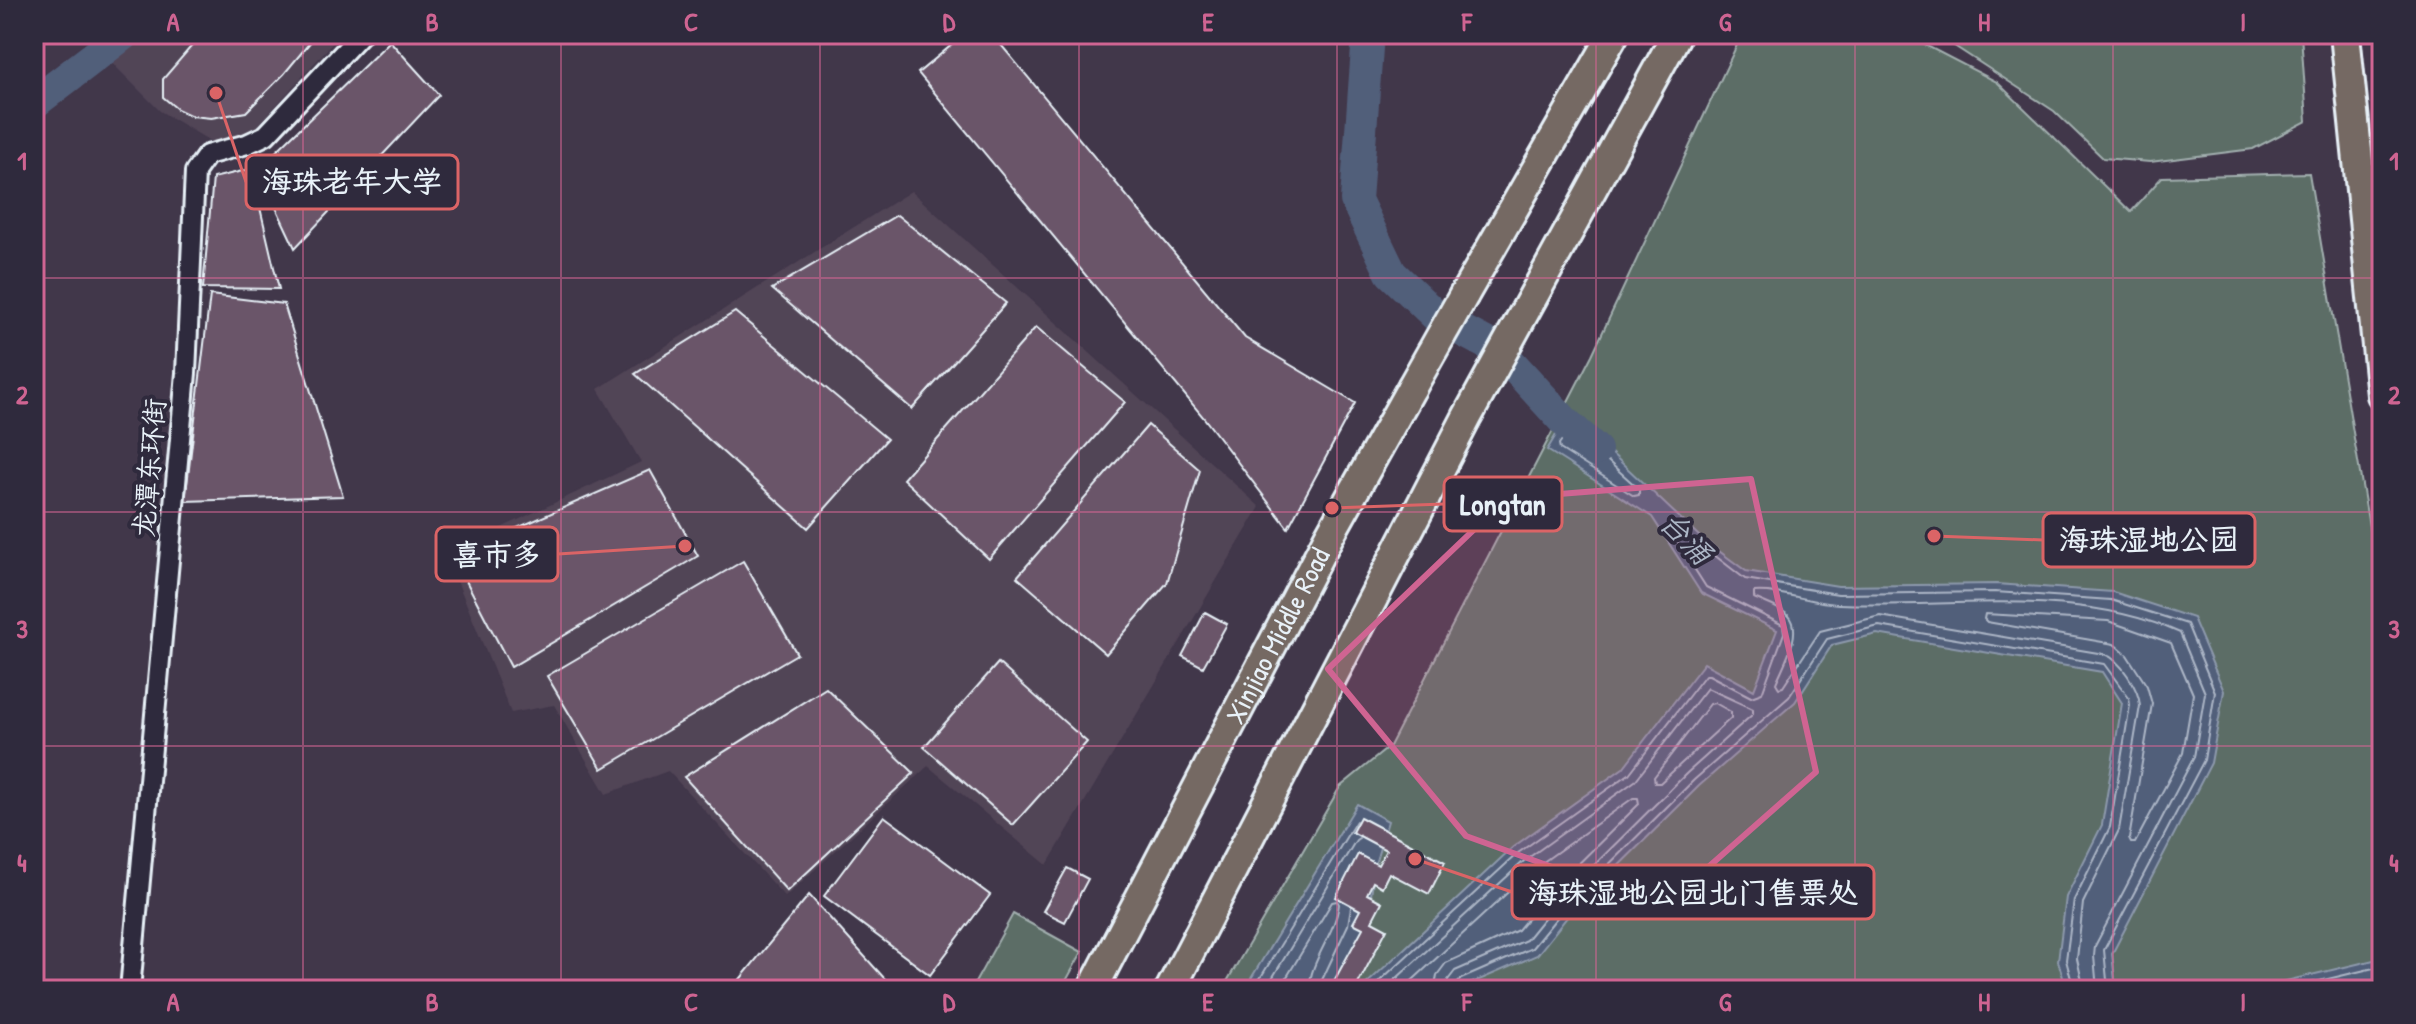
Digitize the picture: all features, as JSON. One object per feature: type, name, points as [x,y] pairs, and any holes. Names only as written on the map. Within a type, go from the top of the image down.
[{"type":"highway","name":"Xinjiao Middle Road","points":[[1092,990],[1329,536],[1614,34]]},
{"type":"highway","points":[[1170,990],[1516,324],[1677,34]]},
{"type":"highway","points":[[2345,34],[2382,395]]},
{"type":"street","name":"龙潭东环街","points":[[130,990],[186,373],[195,172],[207,155],[266,135],[361,34]]},
{"type":"highlighted area","points":[[1751,479],[1816,772],[1663,907],[1466,836],[1328,669],[1507,498]]},
{"type":"shaded area","points":[[87,34],[341,34],[250,134],[215,144],[160,111]]},
{"type":"shaded area","points":[[911,191],[1260,507],[1047,865],[928,766],[785,897],[668,771],[606,794],[554,705],[511,713],[446,554],[641,462],[598,389]]},
{"type":"green space","points":[[1742,34],[1904,34],[1997,82],[2131,212],[2162,177],[2309,173],[2382,603],[2382,990],[1222,990],[1340,787],[1390,746],[1592,355]]},
{"type":"green space","points":[[1936,34],[2301,34],[2307,121],[2253,149],[2150,162],[2103,158],[2054,111]]},
{"type":"green space","points":[[1013,914],[1082,952],[1061,990],[971,990]]},
{"type":"water","points":[[1569,413],[1700,537],[1746,571],[1838,586],[1996,584],[2113,592],[2193,618],[2224,691],[2211,763],[2112,954],[2116,990],[2067,990],[2058,961],[2066,897],[2102,825],[2122,703],[2102,672],[1877,634],[1832,645],[1795,702],[1699,786],[1568,916],[1537,955],[1456,990],[1360,990],[1513,847],[1623,768],[1704,663],[1754,690],[1777,630],[1701,593],[1652,517],[1547,450]]},
{"type":"water","points":[[1357,804],[1388,821],[1376,861],[1366,930],[1337,990],[1244,990]]},
{"type":"water","points":[[2382,958],[2382,990],[2259,990],[2282,982]]},
{"type":"building","points":[[202,34],[317,34],[284,74],[246,112],[211,118],[192,116],[163,97],[163,79]]},
{"type":"building","points":[[965,34],[992,34],[1245,338],[1355,403],[1288,528],[1204,418],[918,73]]},
{"type":"building","points":[[390,41],[439,95],[295,248],[258,169]]},
{"type":"building","points":[[251,169],[279,289],[203,288],[213,178]]},
{"type":"building","points":[[897,215],[1006,303],[912,409],[772,289]]},
{"type":"building","points":[[210,295],[284,304],[343,496],[185,501]]},
{"type":"building","points":[[735,312],[887,439],[808,528],[635,374]]},
{"type":"building","points":[[1036,327],[1125,402],[989,559],[903,479]]},
{"type":"building","points":[[1148,425],[1200,470],[1167,583],[1106,654],[1017,577]]},
{"type":"building","points":[[650,470],[698,556],[511,667],[453,556]]},
{"type":"building","points":[[743,561],[797,654],[602,769],[547,676]]},
{"type":"building","points":[[1205,612],[1227,624],[1203,667],[1182,656]]},
{"type":"building","points":[[998,663],[1087,742],[1013,825],[924,747]]},
{"type":"building","points":[[826,688],[914,773],[787,891],[684,777]]},
{"type":"building","points":[[884,816],[990,895],[930,975],[824,896]]},
{"type":"building","points":[[1360,817],[1445,862],[1429,894],[1389,873],[1382,887],[1373,882],[1367,894],[1382,902],[1372,921],[1387,929],[1355,990],[1329,990],[1363,928],[1353,923],[1360,910],[1336,897],[1358,854],[1378,865],[1386,850],[1352,832]]},
{"type":"building","points":[[1067,868],[1088,879],[1065,922],[1043,911]]},
{"type":"building","points":[[809,895],[895,990],[744,990],[737,983]]},
{"type":"waterway","points":[[34,103],[124,34]]},
{"type":"waterway","name":"台涌","points":[[1368,34],[1356,200],[1391,273],[1438,318],[1499,350],[1564,421],[1596,450]]},
{"type":"place","name":"海珠老年大学","points":[[216,93]]},
{"type":"place","name":"Longtan","points":[[1332,508]]},
{"type":"place","name":"海珠湿地公园","points":[[1934,536]]},
{"type":"place","name":"喜市多","points":[[685,546]]},
{"type":"place","name":"海珠湿地公园北门售票处","points":[[1415,859]]}]
